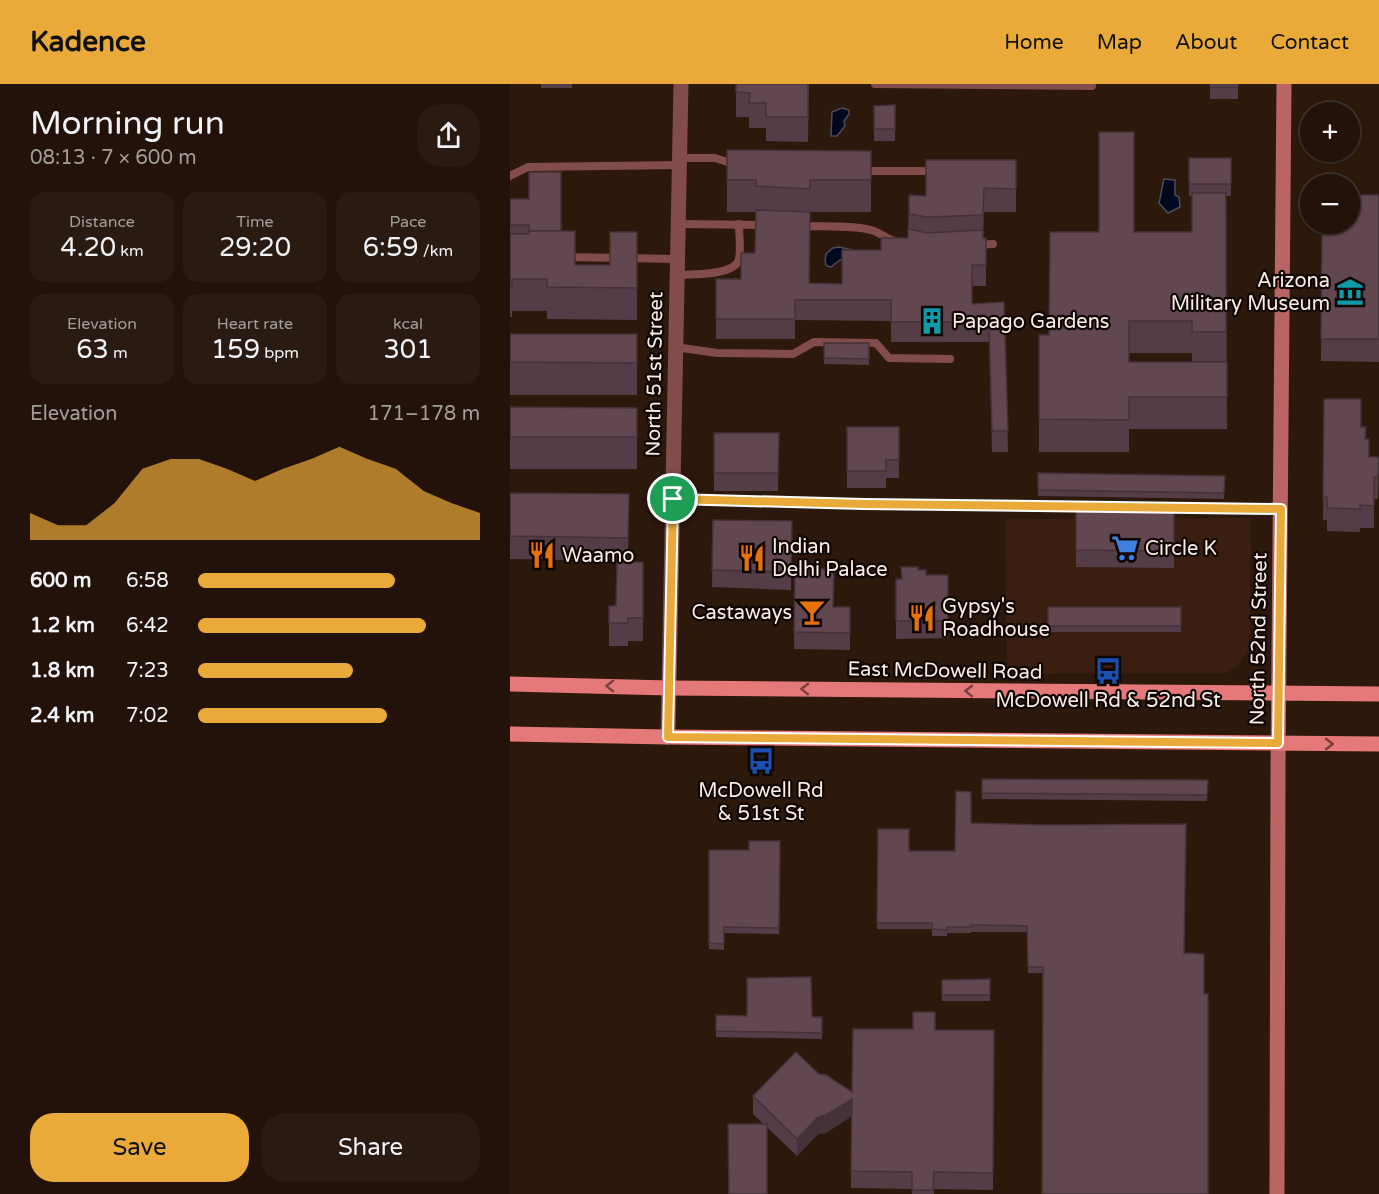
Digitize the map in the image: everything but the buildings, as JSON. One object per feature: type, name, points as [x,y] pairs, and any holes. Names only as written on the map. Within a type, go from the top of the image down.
[{"type":"main road","name":"North 52nd Street","points":[[1277,1194],[1278,743],[1284,84]]},
{"type":"main road","name":"East McDowell Road","points":[[510,684],[669,688],[1379,694]]},
{"type":"main road","points":[[510,734],[1379,744]]},
{"type":"street","name":"North 51st Street","points":[[668,737],[681,84]]},
{"type":"lane","points":[[875,84],[1092,86]]},
{"type":"lane","points":[[510,176],[528,167],[715,159],[745,167]]},
{"type":"lane","points":[[850,171],[945,171]]},
{"type":"lane","points":[[678,224],[774,225]]},
{"type":"lane","points":[[677,275],[726,271],[735,266],[739,260],[739,224]]},
{"type":"lane","points":[[796,226],[875,231],[890,240],[899,242]]},
{"type":"lane","points":[[971,245],[993,244]]},
{"type":"lane","points":[[551,257],[677,259]]},
{"type":"lane","points":[[675,347],[717,353],[793,354],[814,342],[876,343],[889,358],[950,359]]},
{"type":"lane","points":[[673,499],[864,504],[1281,509]]},
{"type":"shaded area","points":[[1251,518],[1248,651],[1237,667],[1225,673],[1007,674],[1005,519]]},
{"type":"water","points":[[842,108],[849,110],[844,121],[845,126],[837,136],[831,136],[832,112]]},
{"type":"water","points":[[1164,179],[1175,180],[1175,195],[1179,197],[1180,207],[1168,213],[1159,203]]},
{"type":"water","points":[[833,248],[852,250],[853,253],[848,259],[840,260],[831,267],[827,266],[826,254]]},
{"type":"place","name":"Arizona Military Museum","points":[[1350,292]]},
{"type":"place","name":"Papago Gardens","points":[[932,321]]},
{"type":"place","name":"Circle K","points":[[1125,548]]},
{"type":"place","name":"Waamo","points":[[542,555]]},
{"type":"place","name":"Indian Delhi Palace","points":[[752,558]]},
{"type":"place","name":"Castaways","points":[[812,612]]},
{"type":"place","name":"Gypsy's Roadhouse","points":[[922,618]]},
{"type":"place","name":"McDowell Rd & 52nd St","points":[[1108,671]]},
{"type":"place","name":"McDowell Rd & 51st St","points":[[761,761]]},
{"type":"route","points":[[673,499],[864,504],[1281,509],[1278,743],[668,737],[673,499]]}]
